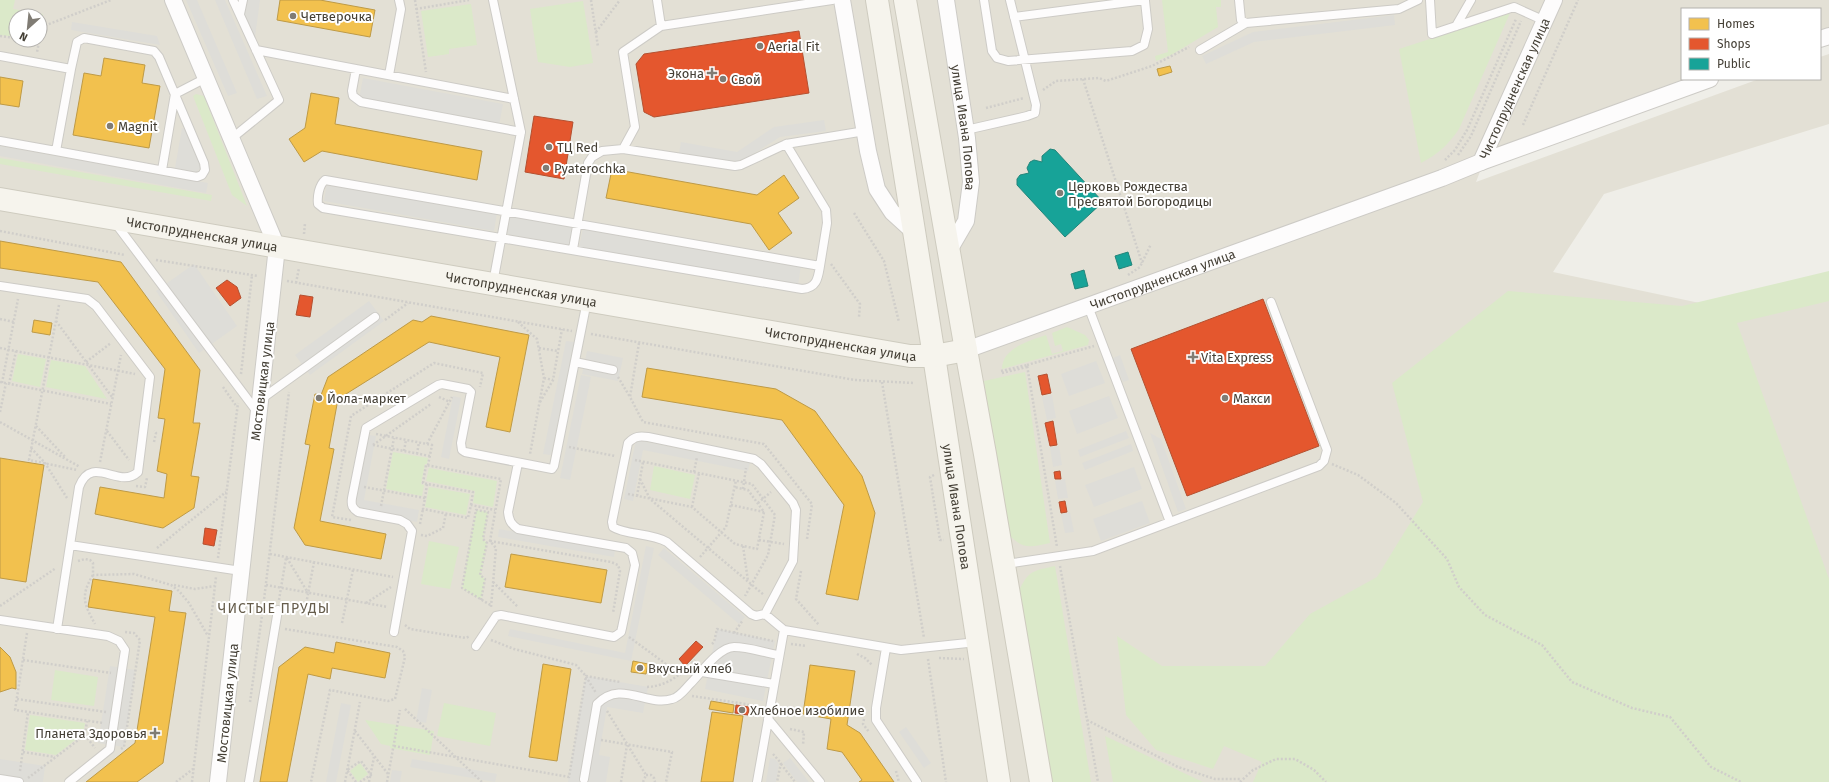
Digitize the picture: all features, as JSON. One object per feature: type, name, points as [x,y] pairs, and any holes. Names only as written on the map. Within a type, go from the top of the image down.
[{"type":"main road","name":"улица Ивана Попова","points":[[877,0],[934,356],[999,782]]},
{"type":"main road","points":[[905,0],[1041,782]]},
{"type":"main road","name":"Чистопрудненская улица","points":[[0,199],[910,356],[934,356],[966,350]]},
{"type":"street","points":[[173,0],[278,247]]},
{"type":"street","points":[[842,0],[865,131],[877,189],[892,212],[914,232]]},
{"type":"street","name":"улица Ивана Попова","points":[[946,0],[966,130],[971,182],[966,221],[948,252]]},
{"type":"street","name":"Чистопрудненская улица","points":[[966,350],[1435,181],[1481,162],[1554,0]]},
{"type":"street","points":[[1481,162],[1707,80]]},
{"type":"street","name":"Мостовицкая улица","points":[[218,782],[278,247]]},
{"type":"lane","points":[[231,139],[279,100],[233,0]]},
{"type":"lane","points":[[240,15],[243,0]]},
{"type":"lane","points":[[389,75],[401,9],[399,0]]},
{"type":"lane","points":[[493,284],[521,132],[494,0]]},
{"type":"lane","points":[[657,0],[661,26]]},
{"type":"lane","points":[[623,149],[635,127],[623,52],[661,26],[785,4],[832,0]]},
{"type":"lane","points":[[984,0],[992,51],[997,58],[1008,61],[1132,51],[1144,45],[1148,29],[1145,1],[1014,17]]},
{"type":"lane","points":[[966,130],[1035,113],[1036,105],[1010,0]]},
{"type":"lane","points":[[1239,0],[1242,20],[1246,23]]},
{"type":"lane","points":[[1198,47],[1246,23],[1399,9],[1418,0]]},
{"type":"lane","points":[[1430,0],[1432,34],[1514,7],[1545,21]]},
{"type":"lane","points":[[1456,26],[1471,0]]},
{"type":"lane","points":[[0,141],[56,152],[198,177],[202,175],[205,170],[204,163],[157,53],[150,49],[84,38],[77,42],[56,152]]},
{"type":"lane","points":[[256,50],[514,99]]},
{"type":"lane","points":[[0,56],[71,69]]},
{"type":"lane","points":[[356,69],[352,91],[353,96],[361,102],[521,132]]},
{"type":"lane","points":[[175,94],[206,78]]},
{"type":"lane","points":[[162,170],[175,94]]},
{"type":"lane","points":[[573,249],[588,163],[592,157],[602,151],[623,149],[735,166],[741,165],[786,144],[865,131]]},
{"type":"lane","points":[[786,144],[826,210],[827,223],[820,266],[817,279],[814,285],[809,288],[802,289],[573,249],[323,208],[318,204],[321,184],[324,180],[327,180],[820,266]]},
{"type":"lane","points":[[111,217],[239,389],[259,407],[290,379],[375,317]]},
{"type":"lane","points":[[0,286],[81,297],[93,303],[150,377],[138,472],[134,476],[127,477],[89,472],[80,483],[70,545],[72,561],[57,628]]},
{"type":"lane","points":[[394,632],[412,531],[407,524],[400,520],[358,512],[353,509],[351,504],[365,432],[368,426],[438,385],[442,384],[458,387],[471,391],[461,442],[462,450],[465,452],[552,469],[554,466],[588,300]]},
{"type":"lane","points":[[1004,565],[1093,551],[1319,466],[1324,461],[1327,450],[1271,302]]},
{"type":"lane","points":[[1088,306],[1170,522]]},
{"type":"lane","points":[[575,362],[613,370]]},
{"type":"lane","points":[[638,436],[748,457],[761,464],[793,503],[796,510],[793,561],[765,614],[756,616],[751,614],[662,540],[613,527],[612,522],[618,492],[628,443],[638,436]]},
{"type":"lane","points":[[476,646],[496,616],[501,614],[614,637],[621,632],[635,565],[632,553],[626,548],[518,529],[509,519],[508,512],[518,463]]},
{"type":"lane","points":[[70,545],[241,571]]},
{"type":"lane","points":[[249,782],[278,610]]},
{"type":"lane","points":[[765,614],[784,630],[901,650],[978,642]]},
{"type":"lane","points":[[0,620],[108,636],[119,641],[125,650],[110,749],[68,782]]},
{"type":"lane","points":[[757,782],[784,630]]},
{"type":"lane","points":[[584,779],[597,704],[610,694],[620,693],[663,700],[675,698],[680,695],[718,654],[734,647],[780,655]]},
{"type":"lane","points":[[886,648],[876,708],[876,720],[917,782]]},
{"type":"lane","points":[[702,672],[774,684]]},
{"type":"lane","points":[[768,719],[820,782]]},
{"type":"lane","points":[[0,779],[19,782]]},
{"type":"path","points":[[48,24],[111,0]]},
{"type":"path","points":[[415,0],[428,83]]},
{"type":"path","points":[[416,9],[469,0]]},
{"type":"path","points":[[590,0],[598,47]]},
{"type":"path","points":[[596,33],[620,0]]},
{"type":"path","points":[[1523,125],[1578,0]]},
{"type":"path","points":[[1456,158],[1470,136],[1523,10]]},
{"type":"path","points":[[1439,163],[1450,156],[1463,138],[1523,10]]},
{"type":"path","points":[[986,108],[1033,96],[1056,81],[1099,78],[1106,81],[1152,66],[1198,47]]},
{"type":"path","points":[[36,62],[38,48]]},
{"type":"path","points":[[1083,79],[1142,263]]},
{"type":"path","points":[[854,213],[884,261],[899,322]]},
{"type":"path","points":[[303,240],[306,223]]},
{"type":"path","points":[[822,253],[860,304],[859,318]]},
{"type":"path","points":[[296,283],[299,265]]},
{"type":"path","points":[[1140,273],[1143,269]]},
{"type":"path","points":[[211,560],[218,561],[252,275]]},
{"type":"path","points":[[20,289],[1,382],[111,404]]},
{"type":"path","points":[[61,295],[29,460],[89,472]]},
{"type":"path","points":[[0,319],[14,322]]},
{"type":"path","points":[[56,322],[113,397]]},
{"type":"path","points":[[518,322],[537,339],[544,378],[529,460]]},
{"type":"path","points":[[539,404],[553,380],[562,329]]},
{"type":"path","points":[[86,362],[122,339]]},
{"type":"path","points":[[98,472],[118,371],[122,339]]},
{"type":"path","points":[[630,397],[639,343]]},
{"type":"path","points":[[1001,372],[1027,366],[1102,343]]},
{"type":"path","points":[[0,348],[150,377]]},
{"type":"path","points":[[539,348],[558,351]]},
{"type":"path","points":[[9,384],[16,351]]},
{"type":"path","points":[[356,521],[332,517],[350,416],[434,363],[483,373],[479,394]]},
{"type":"path","points":[[1027,366],[1058,550]]},
{"type":"path","points":[[613,370],[630,397],[643,422],[764,444],[812,504],[806,540]]},
{"type":"path","points":[[544,378],[553,380]]},
{"type":"path","points":[[249,709],[270,554],[290,379]]},
{"type":"path","points":[[855,380],[914,383]]},
{"type":"path","points":[[882,382],[924,642]]},
{"type":"path","points":[[0,412],[6,384]]},
{"type":"path","points":[[427,444],[458,387]]},
{"type":"path","points":[[361,454],[440,397],[450,402]]},
{"type":"path","points":[[0,422],[89,472]]},
{"type":"path","points":[[35,425],[66,459]]},
{"type":"path","points":[[153,428],[156,433],[153,449]]},
{"type":"path","points":[[106,430],[138,472]]},
{"type":"path","points":[[365,432],[432,445],[428,465],[426,465],[423,483],[473,492],[468,518],[423,509]]},
{"type":"path","points":[[379,516],[394,438]]},
{"type":"path","points":[[404,451],[406,440]]},
{"type":"path","points":[[417,454],[419,442]]},
{"type":"path","points":[[363,443],[430,456]]},
{"type":"path","points":[[558,445],[752,484],[775,516],[768,555],[740,605],[745,618],[734,633]]},
{"type":"path","points":[[31,448],[45,463],[75,511]]},
{"type":"path","points":[[1324,461],[1358,475],[1396,503],[1447,559],[1459,587],[1485,615],[1542,644],[1572,682],[1632,708],[1670,716],[1711,767],[1741,782]]},
{"type":"path","points":[[637,496],[643,462]]},
{"type":"path","points":[[428,465],[501,479],[490,541],[496,548],[491,606],[488,612]]},
{"type":"path","points":[[131,485],[145,487],[148,472]]},
{"type":"path","points":[[692,507],[699,473]]},
{"type":"path","points":[[640,479],[650,499],[772,601]]},
{"type":"path","points":[[693,565],[726,527],[736,480]]},
{"type":"path","points":[[427,484],[419,535],[426,536],[443,528],[446,514]]},
{"type":"path","points":[[355,485],[425,498]]},
{"type":"path","points":[[618,492],[692,507],[735,544],[757,548],[764,512],[748,490],[734,487]]},
{"type":"path","points":[[161,552],[154,551],[227,492]]},
{"type":"path","points":[[470,505],[495,510]]},
{"type":"path","points":[[477,506],[462,588],[491,606],[497,608]]},
{"type":"path","points":[[731,506],[764,512]]},
{"type":"path","points":[[476,510],[488,512],[483,539],[486,543],[480,575],[485,579],[481,600]]},
{"type":"path","points":[[490,541],[618,564],[620,571],[612,615]]},
{"type":"path","points":[[743,546],[748,581]]},
{"type":"path","points":[[270,554],[395,578]]},
{"type":"path","points":[[278,610],[286,557]]},
{"type":"path","points":[[286,557],[308,593]]},
{"type":"path","points":[[0,606],[72,561],[85,559],[90,560],[93,563],[93,575],[87,590],[85,603],[98,628],[90,627]]},
{"type":"path","points":[[304,615],[314,562]]},
{"type":"path","points":[[796,576],[802,564],[796,600],[823,628],[816,627]]},
{"type":"path","points":[[1060,566],[1098,782]]},
{"type":"path","points":[[192,782],[217,568]]},
{"type":"path","points":[[342,622],[353,570]]},
{"type":"path","points":[[391,593],[396,571]]},
{"type":"path","points":[[93,575],[134,574],[171,585],[195,589],[215,586]]},
{"type":"path","points":[[493,582],[523,613]]},
{"type":"path","points":[[171,585],[179,591],[189,603],[209,637]]},
{"type":"path","points":[[266,585],[388,608],[390,600]]},
{"type":"path","points":[[366,604],[393,586]]},
{"type":"path","points":[[404,620],[406,626],[410,629],[466,638],[474,634],[514,649],[576,665],[586,675],[646,775]]},
{"type":"path","points":[[28,624],[15,710],[114,725]]},
{"type":"path","points":[[261,625],[397,647],[403,651],[405,657],[398,692],[395,699],[388,701],[330,690],[311,782]]},
{"type":"path","points":[[118,751],[124,747],[140,640],[134,633],[119,631]]},
{"type":"path","points":[[621,632],[692,682]]},
{"type":"path","points":[[791,647],[798,645],[812,647]]},
{"type":"path","points":[[849,653],[857,654],[865,658],[871,664],[872,668]]},
{"type":"path","points":[[927,658],[946,782]]},
{"type":"path","points":[[23,660],[121,674]]},
{"type":"path","points":[[680,695],[746,704],[754,707],[757,713],[756,721]]},
{"type":"path","points":[[17,698],[116,713]]},
{"type":"path","points":[[345,782],[360,702]]},
{"type":"path","points":[[405,709],[482,782]]},
{"type":"path","points":[[387,782],[400,710]]},
{"type":"path","points":[[19,782],[28,712]]},
{"type":"path","points":[[864,717],[863,724],[872,736]]},
{"type":"path","points":[[1087,719],[1178,767],[1215,779],[1241,780],[1253,770],[1276,759],[1295,759],[1314,770],[1326,782]]},
{"type":"path","points":[[23,782],[85,735],[87,721]]},
{"type":"path","points":[[786,728],[804,732],[803,748]]},
{"type":"path","points":[[355,731],[388,775]]},
{"type":"path","points":[[85,735],[102,756]]},
{"type":"path","points":[[591,738],[672,752],[666,782]]},
{"type":"path","points":[[621,782],[628,744]]},
{"type":"path","points":[[764,744],[795,782]]},
{"type":"path","points":[[23,752],[56,757]]},
{"type":"path","points":[[369,782],[374,756]]},
{"type":"path","points":[[348,770],[361,761],[371,775]]},
{"type":"path","points":[[778,782],[781,763]]},
{"type":"path","points":[[896,764],[899,782]]},
{"type":"path","points":[[176,782],[194,769]]},
{"type":"path","points":[[348,770],[356,782]]},
{"type":"path","points":[[360,782],[371,775]]},
{"type":"path","points":[[643,782],[646,775]]},
{"type":"path","points":[[646,775],[651,775],[655,782]]},
{"type":"shaded area","name":"ЧИСТЫЕ ПРУДЫ","points":[[0,0],[1829,0],[1829,38],[1821,41],[1821,8],[1681,8],[1681,80],[1714,80],[1482,166],[1476,182],[1756,80],[1821,80],[1821,57],[1829,54],[1829,124],[1604,194],[1553,272],[1728,309],[1829,297],[1829,782],[0,782]]},
{"type":"shaded area","points":[[186,0],[197,0],[237,93],[228,96]]},
{"type":"shaded area","points":[[215,0],[225,0],[267,96],[257,99]]},
{"type":"shaded area","points":[[238,0],[260,0],[255,37]]},
{"type":"shaded area","points":[[1394,15],[1395,25],[1254,42],[1206,64],[1202,56],[1253,32]]},
{"type":"shaded area","points":[[72,22],[157,36],[160,45],[71,30]]},
{"type":"shaded area","points":[[363,78],[503,104],[499,125],[359,99]]},
{"type":"shaded area","points":[[824,120],[826,131],[780,137],[739,163],[679,153],[681,142],[737,152],[774,127]]},
{"type":"shaded area","points":[[182,128],[187,129],[201,161],[201,168],[196,172],[175,168]]},
{"type":"shaded area","points":[[0,146],[208,183],[206,193],[0,156]]},
{"type":"shaded area","points":[[327,182],[497,213],[494,231],[324,201]]},
{"type":"shaded area","points":[[510,215],[573,226],[570,245],[507,234]]},
{"type":"shaded area","points":[[583,228],[801,266],[798,285],[579,247]]},
{"type":"shaded area","points":[[194,264],[237,326],[199,353],[156,291]]},
{"type":"shaded area","points":[[369,301],[384,321],[310,375],[295,355]]},
{"type":"shaded area","points":[[566,341],[574,342],[551,455],[543,454]]},
{"type":"shaded area","points":[[587,351],[623,358],[618,381],[582,374]]},
{"type":"shaded area","points":[[1120,355],[1129,380],[1123,382],[1113,358]]},
{"type":"shaded area","points":[[1096,361],[1105,383],[1069,396],[1061,374]]},
{"type":"shaded area","points":[[581,375],[591,377],[570,480],[560,478]]},
{"type":"shaded area","points":[[1052,395],[1056,418],[1047,420],[1042,397]]},
{"type":"shaded area","points":[[453,396],[461,398],[449,459],[441,457]]},
{"type":"shaded area","points":[[1109,396],[1118,418],[1077,434],[1069,411]]},
{"type":"shaded area","points":[[1126,431],[1129,438],[1080,457],[1078,450]]},
{"type":"shaded area","points":[[1150,433],[1161,439],[1186,509],[1178,512]]},
{"type":"shaded area","points":[[368,435],[376,436],[364,500],[419,510],[417,522],[362,512],[355,501]]},
{"type":"shaded area","points":[[636,440],[750,463],[748,471],[643,450],[633,501],[624,499]]},
{"type":"shaded area","points":[[1131,444],[1133,451],[1085,470],[1082,463]]},
{"type":"shaded area","points":[[1059,446],[1062,465],[1053,467],[1050,447]]},
{"type":"shaded area","points":[[1134,467],[1142,489],[1094,507],[1085,485]]},
{"type":"shaded area","points":[[1065,479],[1068,498],[1058,499],[1055,481]]},
{"type":"shaded area","points":[[1142,501],[1150,523],[1101,541],[1093,519]]},
{"type":"shaded area","points":[[1070,512],[1074,532],[1065,533],[1061,514]]},
{"type":"shaded area","points":[[499,529],[615,549],[614,557],[498,537]]},
{"type":"shaded area","points":[[646,546],[654,548],[631,661],[508,636],[510,629],[625,653]]},
{"type":"shaded area","points":[[664,548],[745,617],[739,624],[658,555]]},
{"type":"shaded area","points":[[717,629],[775,641],[763,701],[705,689]]},
{"type":"shaded area","points":[[110,666],[135,670],[124,747],[98,743]]},
{"type":"shaded area","points":[[586,676],[648,687],[643,713],[607,707],[599,755],[610,757],[606,782],[568,782]]},
{"type":"shaded area","points":[[422,688],[432,690],[426,723],[416,721]]},
{"type":"shaded area","points":[[341,703],[351,705],[336,782],[326,782]]},
{"type":"shaded area","points":[[906,727],[931,763],[924,768],[899,732]]},
{"type":"shaded area","points":[[770,758],[775,759],[779,764],[776,782],[766,782]]},
{"type":"shaded area","points":[[790,758],[809,782],[797,782],[783,763]]},
{"type":"shaded area","points":[[0,759],[45,766],[43,782],[0,782]]},
{"type":"shaded area","points":[[412,759],[497,774],[495,782],[410,767]]},
{"type":"shaded area","points":[[392,770],[402,771],[400,782],[390,782]]},
{"type":"green space","points":[[0,0],[15,0],[13,8],[8,8],[8,36],[0,35]]},
{"type":"green space","points":[[1162,0],[1221,0],[1221,7],[1216,7],[1218,27],[1171,55],[1156,61],[1155,56],[1168,52]]},
{"type":"green space","points":[[583,1],[593,63],[570,67],[538,62],[530,9]]},
{"type":"green space","points":[[471,4],[477,45],[449,49],[449,54],[428,57],[421,11]]},
{"type":"green space","points":[[1510,13],[1459,129],[1442,149],[1421,163],[1399,49]]},
{"type":"green space","points":[[196,94],[204,96],[247,206],[232,195],[193,96]]},
{"type":"green space","points":[[0,158],[212,195],[211,201],[0,164]]},
{"type":"green space","points":[[1829,271],[1829,301],[1737,323],[1829,579],[1829,782],[1253,782],[1262,762],[1224,746],[1213,769],[1156,750],[1126,715],[1117,636],[1162,666],[1265,666],[1310,614],[1377,577],[1423,502],[1392,383],[1508,291],[1682,306]]},
{"type":"green space","points":[[1067,327],[1085,335],[1089,340],[1088,345],[1002,369],[1006,356],[1011,351],[1018,346],[1046,335],[1052,354],[1063,351],[1061,344],[1055,346],[1052,333]]},
{"type":"green space","points":[[18,354],[46,359],[40,387],[12,381]]},
{"type":"green space","points":[[51,360],[85,366],[107,399],[46,387]]},
{"type":"green space","points":[[1025,372],[1050,543],[1033,546],[1019,543],[1009,535],[984,381]]},
{"type":"green space","points":[[393,452],[428,458],[427,464],[425,464],[421,484],[424,485],[422,496],[386,489]]},
{"type":"green space","points":[[654,466],[695,475],[690,499],[650,490]]},
{"type":"green space","points":[[429,468],[497,481],[493,507],[473,503],[475,491],[426,481]]},
{"type":"green space","points":[[429,487],[470,494],[466,515],[425,507]]},
{"type":"green space","points":[[476,510],[488,512],[483,539],[487,543],[481,575],[485,579],[481,600],[462,588]]},
{"type":"green space","points":[[429,541],[459,547],[450,589],[421,584]]},
{"type":"green space","points":[[1055,566],[1091,782],[1047,782],[1018,593],[1025,580],[1032,573],[1041,569]]},
{"type":"green space","points":[[55,670],[98,677],[94,706],[51,700]]},
{"type":"green space","points":[[444,703],[496,713],[490,746],[437,736]]},
{"type":"green space","points":[[30,715],[85,723],[83,734],[56,755],[25,750]]},
{"type":"green space","points":[[365,720],[434,731],[430,755],[390,748],[390,746],[381,744]]},
{"type":"green space","points":[[1105,736],[1203,782],[1113,782]]},
{"type":"green space","points":[[360,763],[368,774],[358,782],[350,771]]},
{"type":"building: Homes","points":[[280,0],[320,0],[375,10],[370,37],[277,20]]},
{"type":"building: Homes","points":[[104,58],[145,65],[142,83],[160,86],[149,148],[73,135],[84,73],[101,76]]},
{"type":"building: Homes","points":[[1170,66],[1172,72],[1159,76],[1157,69]]},
{"type":"building: Homes","points":[[0,77],[23,81],[19,107],[0,104]]},
{"type":"building: Homes","points":[[311,93],[339,98],[335,124],[482,151],[477,180],[322,151],[304,162],[289,139],[305,128]]},
{"type":"building: Homes","points":[[612,169],[757,195],[784,175],[799,198],[778,213],[792,233],[769,250],[751,224],[606,198]]},
{"type":"building: Homes","points":[[0,241],[121,262],[200,370],[193,423],[200,423],[191,476],[199,477],[194,508],[163,528],[95,514],[100,487],[164,498],[167,474],[157,471],[165,419],[158,418],[165,369],[98,282],[0,268]]},
{"type":"building: Homes","points":[[431,316],[529,335],[510,432],[486,427],[500,357],[429,342],[338,399],[329,448],[334,449],[320,521],[386,534],[381,559],[305,545],[294,528],[310,445],[305,444],[315,394],[321,395],[328,377],[413,320],[422,322]]},
{"type":"building: Homes","points":[[34,320],[52,323],[50,335],[32,332]]},
{"type":"building: Homes","points":[[647,368],[776,389],[815,411],[862,476],[875,513],[858,600],[826,594],[844,505],[782,420],[642,397]]},
{"type":"building: Homes","points":[[0,458],[44,465],[26,582],[0,578]]},
{"type":"building: Homes","points":[[511,554],[607,570],[601,603],[505,587]]},
{"type":"building: Homes","points":[[93,579],[172,591],[169,611],[186,613],[163,763],[137,782],[86,782],[135,743],[155,617],[88,607]]},
{"type":"building: Homes","points":[[336,642],[390,653],[385,678],[332,668],[330,679],[308,674],[287,782],[260,782],[279,667],[305,647],[334,653]]},
{"type":"building: Homes","points":[[0,647],[10,657],[16,672],[16,689],[12,688],[0,692]]},
{"type":"building: Homes","name":"Вкусный хлеб","points":[[633,661],[648,664],[646,674],[631,672]]},
{"type":"building: Homes","points":[[543,664],[571,669],[557,761],[529,757]]},
{"type":"building: Homes","points":[[810,665],[855,671],[847,725],[860,733],[894,782],[859,782],[862,780],[842,752],[827,749],[831,719],[803,714]]},
{"type":"building: Homes","points":[[711,701],[734,705],[733,713],[709,709]]},
{"type":"building: Homes","points":[[712,712],[743,716],[733,782],[701,782]]},
{"type":"building: Shops","name":"Свой","points":[[799,31],[809,93],[654,117],[644,112],[636,64],[644,54]]},
{"type":"building: Shops","name":"ТЦ Red","points":[[534,116],[573,122],[564,179],[525,172]]},
{"type":"building: Shops","points":[[227,280],[237,287],[241,298],[230,306],[216,288]]},
{"type":"building: Shops","points":[[300,295],[313,297],[310,317],[296,315]]},
{"type":"building: Shops","name":"Макси","points":[[1263,299],[1319,446],[1187,496],[1131,349]]},
{"type":"building: Shops","points":[[1047,374],[1051,393],[1042,395],[1038,376]]},
{"type":"building: Shops","points":[[1053,421],[1057,445],[1050,446],[1045,423]]},
{"type":"building: Shops","points":[[1060,471],[1061,479],[1055,479],[1054,472]]},
{"type":"building: Shops","points":[[1065,501],[1067,512],[1061,513],[1059,502]]},
{"type":"building: Shops","points":[[205,528],[217,530],[214,546],[203,544]]},
{"type":"building: Shops","points":[[696,641],[703,647],[685,666],[679,659]]},
{"type":"building: Shops","name":"Хлебное изобилие","points":[[736,705],[749,707],[748,715],[735,713]]},
{"type":"building: Public","name":"Церковь Рождества Пресвятой Богородицы","points":[[1050,149],[1055,150],[1103,202],[1065,237],[1017,185],[1017,179],[1020,175],[1029,173],[1027,168],[1030,162],[1034,160],[1042,162],[1042,156]]},
{"type":"building: Public","points":[[1128,252],[1132,265],[1119,269],[1115,256]]},
{"type":"building: Public","points":[[1084,270],[1088,286],[1075,289],[1071,274]]},
{"type":"place","name":"Четверочка","points":[[293,16]]},
{"type":"place","name":"Aerial Fit","points":[[760,46]]},
{"type":"place","name":"Экона","points":[[712,73]]},
{"type":"place","name":"Свой","points":[[723,79]]},
{"type":"place","name":"Magnit","points":[[110,126]]},
{"type":"place","name":"ТЦ Red","points":[[549,147]]},
{"type":"place","name":"Pyaterochka","points":[[546,168]]},
{"type":"place","name":"Церковь Рождества Пресвятой Богородицы","points":[[1060,193]]},
{"type":"place","name":"Vita Express","points":[[1193,357]]},
{"type":"place","name":"Йола-маркет","points":[[319,398]]},
{"type":"place","name":"Макси","points":[[1225,398]]},
{"type":"place","name":"Вкусный хлеб","points":[[640,668]]},
{"type":"place","name":"Хлебное изобилие","points":[[742,710]]},
{"type":"place","name":"Планета Здоровья","points":[[155,733]]},
{"type":"district","name":"ЧИСТЫЕ ПРУДЫ","points":[[274,608]]}]
